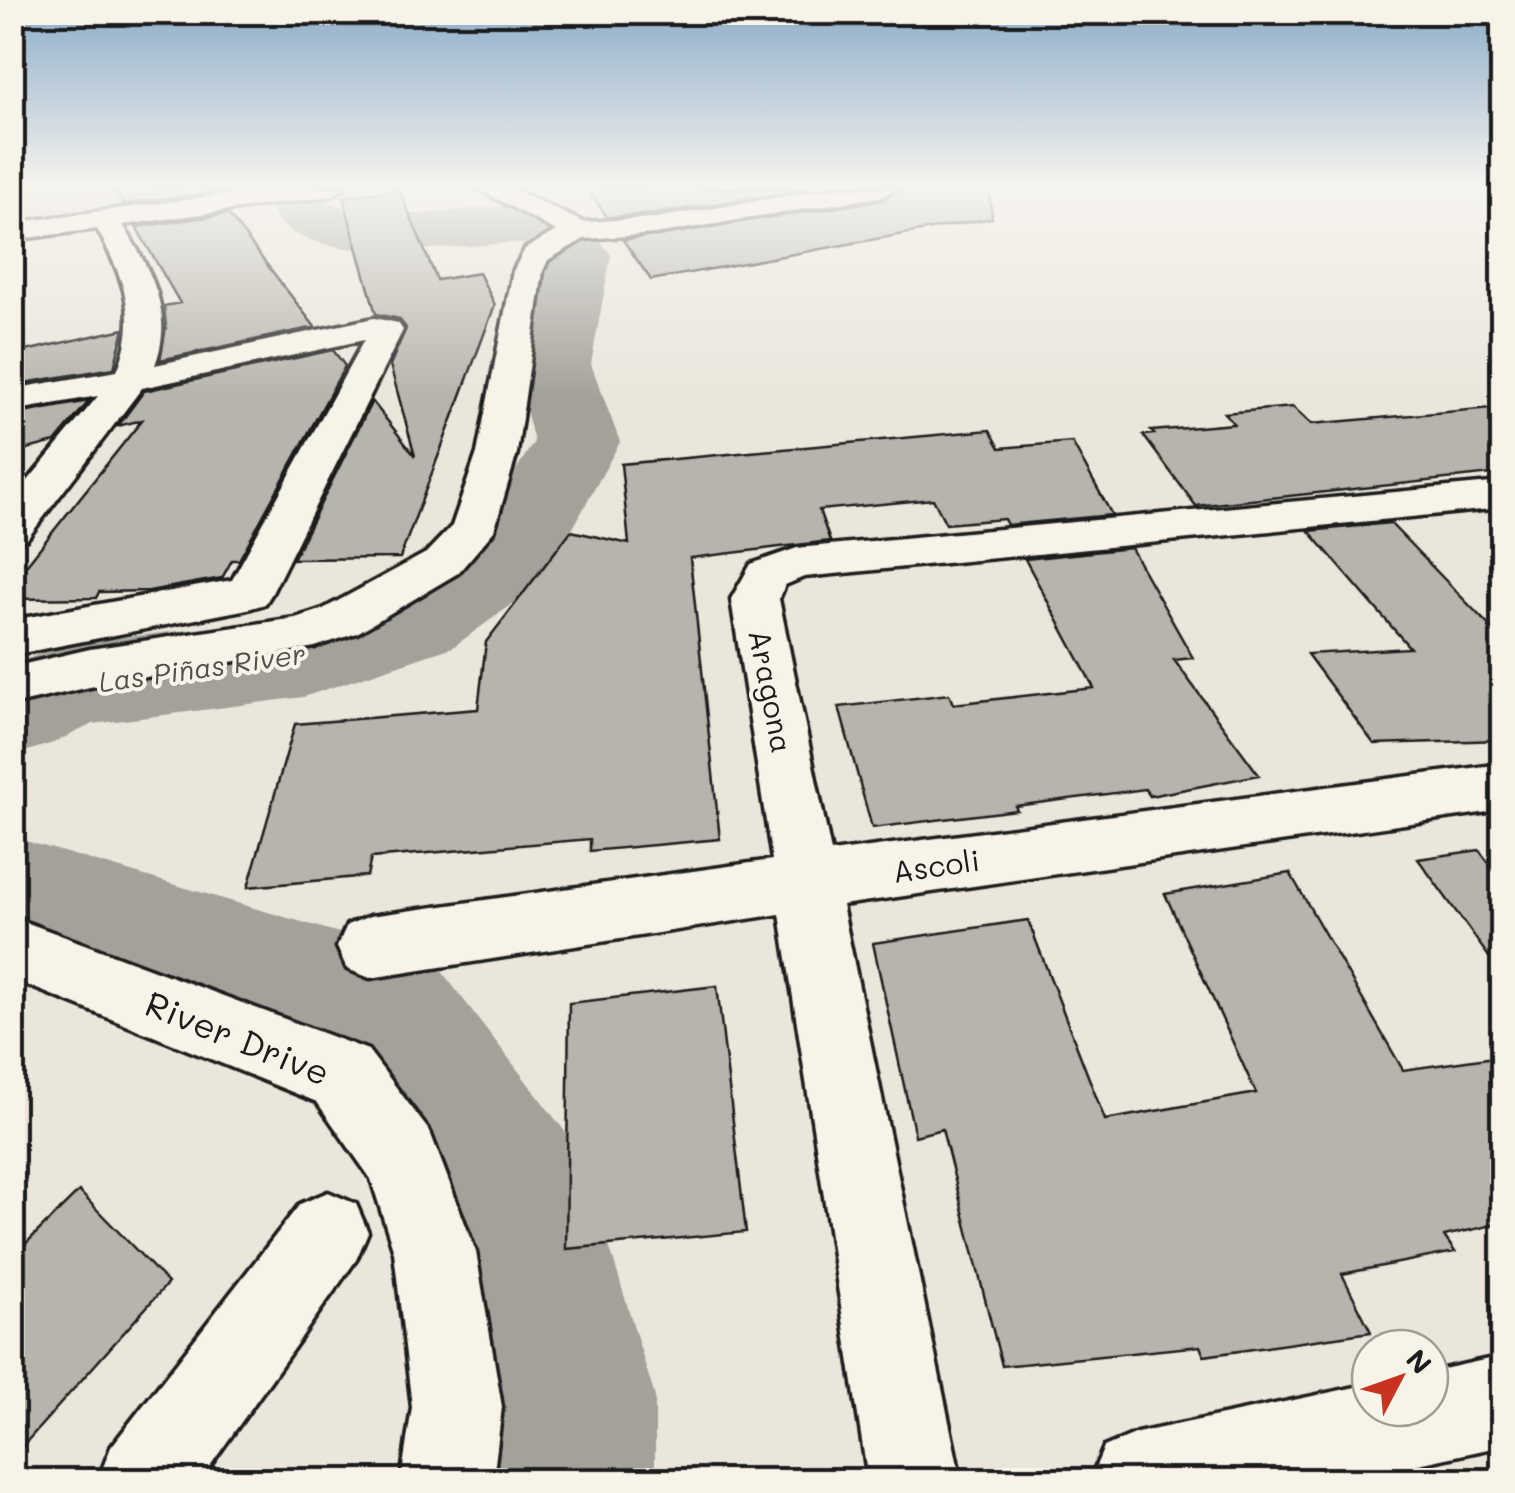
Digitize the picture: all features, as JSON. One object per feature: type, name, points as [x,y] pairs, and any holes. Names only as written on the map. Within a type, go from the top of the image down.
[{"type":"street","points":[[17,520],[132,378],[144,353],[150,313],[145,289],[128,258]]},
{"type":"street","points":[[12,686],[90,668],[298,635],[374,603],[442,563],[472,531],[498,452],[528,271],[542,258]]},
{"type":"street","points":[[12,400],[206,367],[374,328],[386,330],[248,594],[12,638]]},
{"type":"street","name":"Aragona","points":[[915,1480],[755,599],[768,575],[797,563],[1502,495]]},
{"type":"street","name":"Ascoli","points":[[370,948],[808,882],[1502,787]]},
{"type":"street","name":"River Drive","points":[[12,948],[342,1076],[403,1159],[435,1252],[457,1407],[447,1480]]},
{"type":"street","points":[[144,1480],[328,1232]]},
{"type":"street","points":[[1137,1480],[1502,1401]]},
{"type":"building","points":[[154,258],[262,258],[315,327],[160,360],[166,327],[164,306],[180,303]]},
{"type":"building","points":[[360,258],[428,258],[437,280],[479,273],[495,305],[400,558],[293,559],[372,401],[415,456],[390,365],[406,328],[399,319],[376,314]]},
{"type":"building","points":[[635,258],[774,258],[651,280]]},
{"type":"building","points":[[124,329],[114,368],[12,385],[12,354]]},
{"type":"building","points":[[333,350],[345,366],[239,560],[232,560],[222,578],[149,591],[99,592],[96,598],[12,599],[12,583],[142,420],[118,426],[144,391]]},
{"type":"building","points":[[89,401],[55,442],[12,453],[12,415]]},
{"type":"building","points":[[1293,407],[1311,424],[1502,407],[1502,473],[1196,506],[1143,435],[1154,434],[1151,431],[1234,424],[1224,413]]},
{"type":"building","points":[[990,430],[1000,448],[1072,442],[1112,515],[1007,525],[1004,519],[946,524],[933,499],[819,510],[830,541],[690,558],[720,839],[590,851],[590,839],[371,858],[367,876],[248,887],[295,724],[478,709],[486,642],[571,531],[629,544],[621,464]]},
{"type":"building","points":[[1390,523],[1502,639],[1502,740],[1374,744],[1307,654],[1410,648],[1309,531]]},
{"type":"building","points":[[1131,548],[1193,658],[1174,660],[1259,775],[1150,796],[1145,789],[872,828],[839,707],[949,694],[953,704],[1094,688],[1025,559]]},
{"type":"building","points":[[1479,850],[1502,881],[1502,975],[1418,859]]},
{"type":"building","points":[[1290,873],[1403,1070],[1502,1056],[1502,1223],[1444,1236],[1455,1252],[1342,1274],[1369,1328],[1350,1328],[1350,1335],[1204,1356],[1200,1346],[1002,1366],[942,1129],[915,1136],[873,943],[1028,920],[1105,1120],[1256,1093],[1165,894]]},
{"type":"building","points":[[717,986],[746,1232],[566,1249],[569,1003]]},
{"type":"building","points":[[79,1191],[168,1283],[12,1458],[12,1257]]},
{"type":"waterway","name":"Las Piñas River","points":[[12,712],[73,685],[303,657],[416,621],[509,558],[577,442],[553,364],[578,258]]},
{"type":"waterway","name":"Las Piñas River","points":[[12,899],[387,1022],[509,1199],[558,1397],[554,1480]]}]
